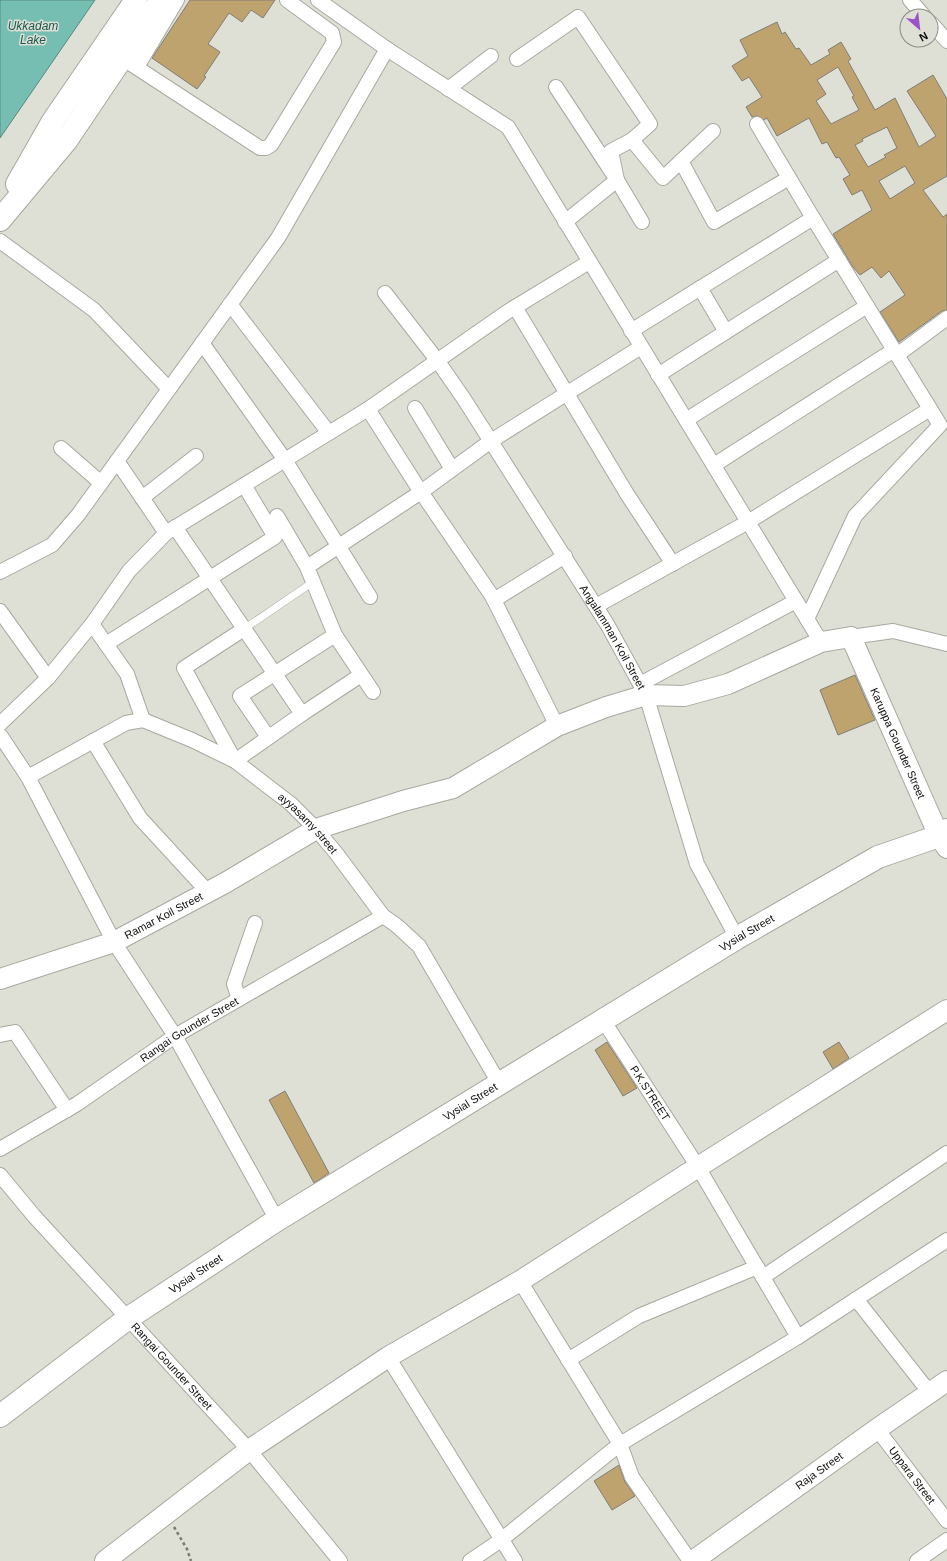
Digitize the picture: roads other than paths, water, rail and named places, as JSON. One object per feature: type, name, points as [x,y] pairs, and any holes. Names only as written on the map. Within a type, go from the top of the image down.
[{"type":"main road","points":[[0,214],[53,121],[136,0]]},
{"type":"main road","points":[[0,220],[129,63],[161,0]]},
{"type":"main road","name":"Ramar Koil Street","points":[[0,978],[114,942],[208,892],[316,829],[403,801],[453,788],[557,726],[606,707],[643,690],[684,696],[728,684],[821,642],[851,636]]},
{"type":"main road","name":"Karuppa Gounder Street","points":[[851,636],[944,838]]},
{"type":"main road","name":"Vysial Street","points":[[4,1415],[127,1319],[277,1220],[499,1083],[737,938],[878,857],[944,838]]},
{"type":"main road","points":[[105,1561],[249,1450],[388,1357],[520,1281],[947,1010]]},
{"type":"main road","name":"Raja Street","points":[[691,1561],[947,1381]]},
{"type":"street","points":[[177,0],[129,63],[260,148],[266,148],[271,145],[334,42],[332,33],[287,0]]},
{"type":"street","points":[[318,0],[387,49],[508,127],[821,642]]},
{"type":"street","points":[[910,0],[917,8]]},
{"type":"street","points":[[517,59],[578,17],[650,124],[632,140],[611,151],[617,180]]},
{"type":"street","points":[[939,32],[947,41]]},
{"type":"street","points":[[0,572],[52,545],[78,515],[278,238],[387,49]]},
{"type":"street","points":[[448,88],[491,56]]},
{"type":"street","points":[[556,87],[617,180],[642,222]]},
{"type":"street","points":[[756,124],[930,409],[944,422],[855,516],[807,619]]},
{"type":"street","points":[[632,140],[663,178],[713,131]]},
{"type":"street","points":[[681,161],[714,222],[789,178]]},
{"type":"street","points":[[565,222],[617,180]]},
{"type":"street","points":[[631,331],[813,218]]},
{"type":"street","points":[[0,240],[94,310],[169,389]]},
{"type":"street","points":[[658,375],[839,260]]},
{"type":"street","points":[[0,724],[48,678],[92,624],[129,571],[170,530],[368,409],[516,307],[589,262]]},
{"type":"street","points":[[700,288],[726,332]]},
{"type":"street","name":"Angalamman Koil Street","points":[[385,293],[437,360],[464,399],[596,606],[643,690],[697,864],[737,938]]},
{"type":"street","points":[[230,304],[329,433]]},
{"type":"street","points":[[686,420],[867,306]]},
{"type":"street","points":[[516,307],[627,494],[673,564]]},
{"type":"street","points":[[714,465],[896,353],[947,318]]},
{"type":"street","points":[[202,343],[285,460],[370,597]]},
{"type":"street","points":[[307,567],[421,492],[490,441],[641,347]]},
{"type":"street","points":[[415,408],[452,469]]},
{"type":"street","points":[[368,409],[421,492],[494,600],[557,726]]},
{"type":"street","points":[[596,606],[748,522],[930,409]]},
{"type":"street","points":[[61,448],[101,483]]},
{"type":"street","points":[[142,498],[196,456]]},
{"type":"street","points":[[117,461],[142,498],[209,577],[302,714]]},
{"type":"street","points":[[106,644],[209,577],[275,537],[244,485]]},
{"type":"street","points":[[277,516],[307,567],[335,635],[373,692]]},
{"type":"street","points":[[494,600],[565,556]]},
{"type":"street","points":[[643,690],[796,600]]},
{"type":"street","points":[[0,611],[48,678]]},
{"type":"street","points":[[28,777],[126,723],[143,720],[127,674],[92,624]]},
{"type":"street","points":[[244,630],[184,668],[235,761],[268,737],[361,675]]},
{"type":"street","points":[[851,636],[893,631],[947,644]]},
{"type":"street","points":[[268,737],[240,696],[335,635]]},
{"type":"street","name":"ayyasamy street","points":[[143,720],[192,740],[235,761],[291,804],[316,829],[336,853],[383,916],[396,925],[419,946],[499,1083]]},
{"type":"street","points":[[0,735],[28,777],[114,942],[175,1036],[277,1220]]},
{"type":"street","points":[[93,741],[140,818],[208,892]]},
{"type":"street","name":"Rangai Gounder Street","points":[[0,1148],[67,1110],[175,1036],[383,916]]},
{"type":"street","points":[[240,999],[234,984],[255,923]]},
{"type":"street","name":"P.K.STREET","points":[[602,1020],[698,1167],[798,1337]]},
{"type":"street","points":[[0,1035],[15,1032],[67,1110]]},
{"type":"street","points":[[568,1360],[639,1316],[760,1272],[947,1153]]},
{"type":"street","name":"Rangai Gounder Street","points":[[0,1175],[34,1216],[127,1319],[249,1450],[340,1561]]},
{"type":"street","points":[[470,1561],[502,1540],[620,1444],[798,1337],[947,1240]]},
{"type":"street","points":[[520,1281],[620,1444],[632,1477],[691,1561]]},
{"type":"street","points":[[856,1299],[930,1393]]},
{"type":"street","points":[[388,1357],[514,1561]]},
{"type":"street","name":"Uppara Street","points":[[877,1429],[947,1521]]},
{"type":"street","points":[[916,1561],[947,1540]]},
{"type":"lane","points":[[244,630],[313,582]]},
{"type":"water","name":"Ukkadam Lake","points":[[0,0],[95,0],[0,138]]}]
